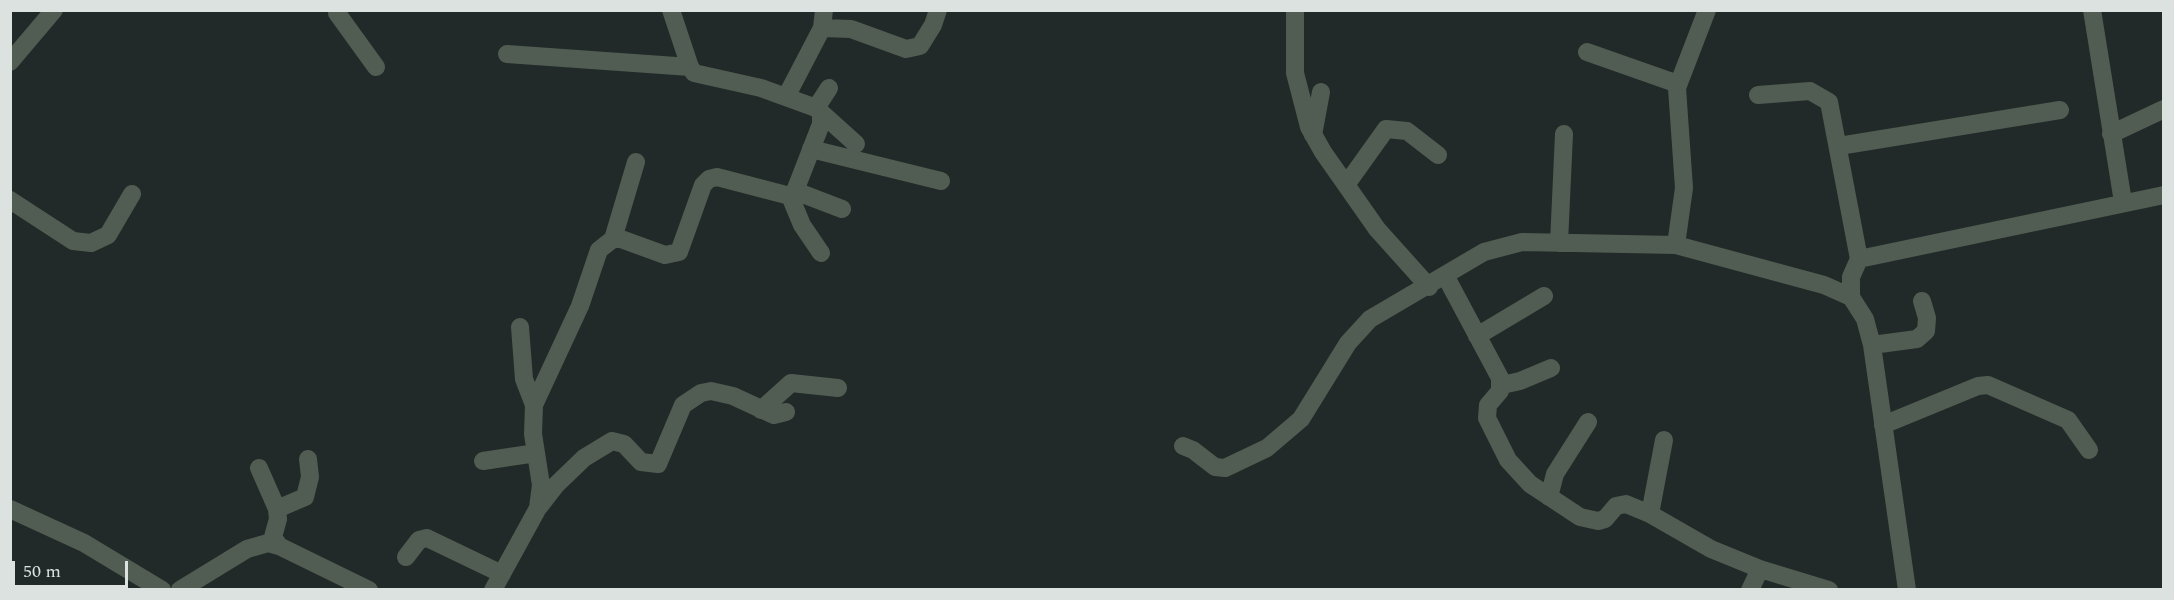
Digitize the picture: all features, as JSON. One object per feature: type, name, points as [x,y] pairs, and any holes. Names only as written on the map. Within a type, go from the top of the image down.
[{"type":"street","points":[[10,62],[54,10]]},
{"type":"street","points":[[671,10],[690,67],[701,76],[750,86],[786,97],[818,112],[856,144]]},
{"type":"street","points":[[786,97],[823,19],[906,49],[920,46],[933,25],[938,10]]},
{"type":"street","points":[[1295,10],[1295,73],[1300,101],[1313,135],[1377,229],[1429,287]]},
{"type":"street","points":[[1676,245],[1684,188],[1677,101],[1678,84],[1707,10]]},
{"type":"street","points":[[2091,10],[2123,202]]},
{"type":"street","points":[[338,11],[376,67]]},
{"type":"street","points":[[1587,52],[1678,84]]},
{"type":"street","points":[[507,54],[690,67]]},
{"type":"street","points":[[821,253],[802,225],[792,193],[821,124],[818,112],[829,88]]},
{"type":"street","points":[[1758,95],[1810,91],[1829,102],[1859,259],[1851,277],[1851,297]]},
{"type":"street","points":[[1313,135],[1321,92]]},
{"type":"street","points":[[2112,134],[2163,109]]},
{"type":"street","points":[[1839,146],[2060,110]]},
{"type":"street","points":[[1346,185],[1386,129],[1407,131],[1438,156]]},
{"type":"street","points":[[1559,243],[1564,134]]},
{"type":"street","points":[[811,149],[941,181]]},
{"type":"street","points":[[534,405],[576,316],[599,250],[613,239],[636,162]]},
{"type":"street","points":[[613,239],[621,239],[665,255],[679,252],[703,185],[709,179],[717,177],[792,193],[842,209]]},
{"type":"street","points":[[10,200],[73,241],[91,243],[108,235],[132,194]]},
{"type":"street","points":[[1859,259],[2163,195]]},
{"type":"street","points":[[1183,446],[1193,450],[1215,468],[1225,468],[1267,448],[1301,419],[1348,343],[1370,319],[1429,287],[1484,252],[1522,242],[1676,245],[1824,285],[1851,297],[1865,318],[1872,345],[1907,590]]},
{"type":"street","points":[[1446,277],[1502,385],[1500,391],[1488,405],[1487,418],[1508,460],[1530,484],[1580,517],[1591,520],[1605,519],[1621,503],[1650,514],[1698,543],[1760,568],[1829,590]]},
{"type":"street","points":[[1477,336],[1544,296]]},
{"type":"street","points":[[1872,345],[1917,339],[1926,331],[1927,318],[1922,301]]},
{"type":"street","points":[[520,327],[524,379],[534,405],[533,434],[541,485],[538,508]]},
{"type":"street","points":[[1502,385],[1520,381],[1551,368]]},
{"type":"street","points":[[761,410],[791,383],[838,388]]},
{"type":"street","points":[[1883,425],[1978,386],[1988,385],[2068,420],[2089,450]]},
{"type":"street","points":[[405,557],[419,540],[427,538],[497,582],[538,508],[556,485],[584,458],[612,441],[624,444],[641,462],[658,464],[683,405],[701,393],[711,391],[734,396],[774,415],[786,412]]},
{"type":"street","points":[[1549,496],[1555,474],[1588,422]]},
{"type":"street","points":[[1650,514],[1664,440]]},
{"type":"street","points":[[483,461],[536,453]]},
{"type":"street","points":[[277,509],[305,497],[310,477],[308,459]]},
{"type":"street","points":[[259,468],[277,509],[278,519],[273,537],[279,546]]},
{"type":"street","points":[[10,509],[84,543],[162,590]]},
{"type":"street","points":[[180,590],[247,549],[268,543],[279,546],[369,590]]},
{"type":"street","points":[[1750,590],[1760,568]]}]
